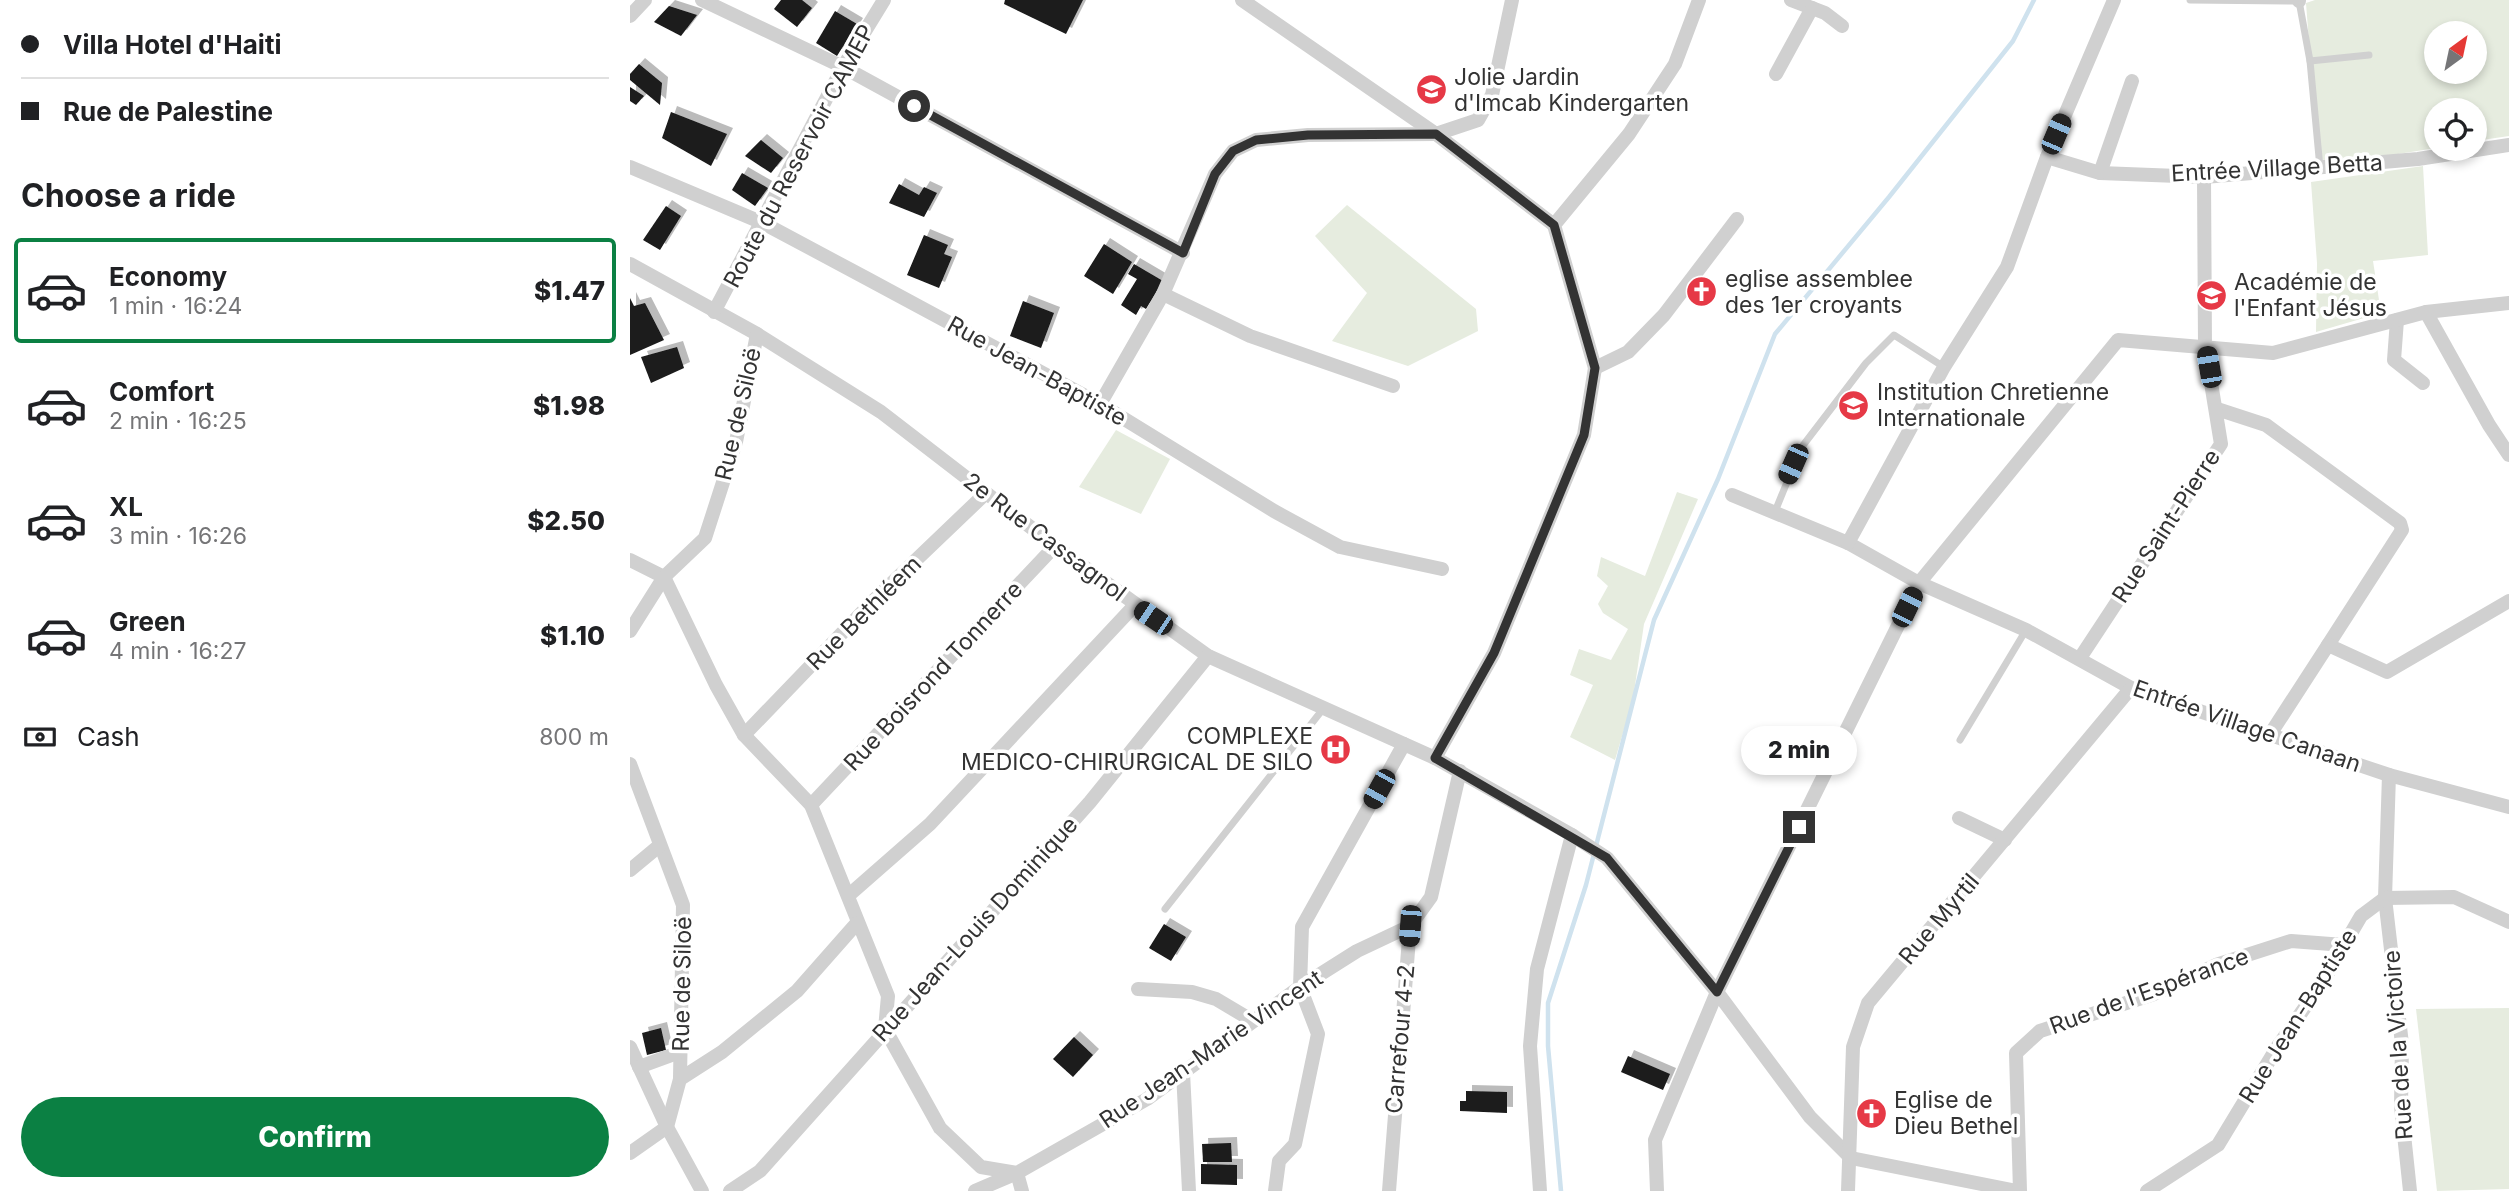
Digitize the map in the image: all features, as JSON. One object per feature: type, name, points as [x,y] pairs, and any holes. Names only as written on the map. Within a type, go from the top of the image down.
[{"type":"street","points":[[630,16],[645,0]]},
{"type":"street","points":[[702,0],[843,67],[1183,253]]},
{"type":"street","name":"Route du Reservoir CAMEP","points":[[714,312],[843,67],[884,0]]},
{"type":"street","points":[[1242,0],[1436,134],[1554,225],[1595,368],[1584,435],[1555,506],[1494,653],[1435,758]]},
{"type":"street","points":[[1100,404],[1163,295],[1215,174],[1233,151],[1256,140],[1308,135],[1436,134],[1478,120],[1492,95],[1512,0]]},
{"type":"street","points":[[1554,225],[1629,134],[1675,64],[1699,0]]},
{"type":"street","points":[[1791,0],[1812,8],[1842,26]]},
{"type":"street","points":[[1848,543],[1944,367],[2007,267],[2046,157],[2114,0]]},
{"type":"street","points":[[1776,74],[1812,8]]},
{"type":"street","points":[[2099,173],[2132,81]]},
{"type":"street","name":"Entrée Village Betta","points":[[2046,157],[2099,173],[2204,177],[2320,169],[2509,145]]},
{"type":"street","name":"Rue Jean-Baptiste","points":[[630,167],[763,223],[1100,404],[1274,511],[1340,547],[1442,569]]},
{"type":"street","name":"Rue Saint-Pierre","points":[[2080,658],[2221,444],[2205,345],[2204,177]]},
{"type":"street","points":[[1595,368],[1628,352],[1664,315],[1737,219]]},
{"type":"street","name":"2e Rue Cassagnol","points":[[630,264],[757,334],[881,412],[1055,546],[1208,656],[1435,758],[1579,839],[1607,858],[1717,992]]},
{"type":"street","points":[[1163,295],[1250,336],[1393,386]]},
{"type":"street","points":[[1657,1191],[1655,1140],[1717,992],[1919,583],[2118,340],[2205,345],[2273,353],[2426,312],[2509,303]]},
{"type":"street","points":[[2426,312],[2489,425],[2509,455]]},
{"type":"street","points":[[2397,320],[2394,360],[2423,383]]},
{"type":"street","name":"Rue de Siloë","points":[[630,631],[664,577],[705,538],[736,442],[757,334]]},
{"type":"street","points":[[2217,409],[2266,425],[2400,523],[2402,530],[2269,736]]},
{"type":"street","name":"Rue Bethléem","points":[[744,735],[871,603],[986,493]]},
{"type":"street","name":"Entrée Village Canaan","points":[[1732,495],[1848,543],[1919,583],[2026,630],[2132,688],[2389,775],[2509,807]]},
{"type":"street","name":"Rue Boisrond Tonnerre","points":[[811,805],[1055,546]]},
{"type":"street","points":[[630,560],[664,577],[716,685],[744,735],[811,805],[888,996],[885,1029],[940,1128],[981,1167],[1017,1172],[1023,1191]]},
{"type":"street","points":[[2328,645],[2387,672],[2509,601]]},
{"type":"street","points":[[849,895],[930,824],[1135,605]]},
{"type":"street","name":"Rue Jean-Louis Dominique","points":[[730,1191],[760,1171],[1090,802],[1208,656]]},
{"type":"street","name":"Rue Myrtil","points":[[1848,1191],[1853,1047],[1868,1003],[2132,688]]},
{"type":"street","points":[[1275,1191],[1279,1161],[1295,1144],[1318,1034],[1300,987],[1302,927],[1404,744]]},
{"type":"street","name":"Rue de Siloë","points":[[630,764],[683,905],[680,1079],[667,1127]]},
{"type":"street","points":[[1410,926],[1431,897],[1460,771]]},
{"type":"street","name":"Rue de la Victoire","points":[[2389,775],[2385,898],[2402,1044],[2401,1106],[2410,1191]]},
{"type":"street","points":[[1959,818],[2005,840]]},
{"type":"street","points":[[1540,1191],[1530,1046],[1537,969],[1579,839]]},
{"type":"street","points":[[630,870],[659,846]]},
{"type":"street","points":[[2385,898],[2454,897],[2509,922]]},
{"type":"street","name":"Rue Jean-Baptiste","points":[[2147,1191],[2218,1146],[2361,916],[2385,898]]},
{"type":"street","points":[[680,1079],[722,1052],[797,991],[857,923]]},
{"type":"street","name":"Rue Jean-Marie Vincent","points":[[975,1191],[1017,1172],[1147,1098],[1300,987],[1357,951],[1410,926]]},
{"type":"street","name":"Carrefour 4-2","points":[[1389,1191],[1410,926]]},
{"type":"street","name":"Rue de l'Espérance","points":[[2019,1191],[2016,1053],[2040,1031],[2154,994],[2216,965],[2291,941],[2344,945]]},
{"type":"street","points":[[1138,989],[1192,992],[1216,999],[1253,1021]]},
{"type":"street","points":[[1717,992],[1810,1117],[1851,1158],[2019,1191]]},
{"type":"street","points":[[630,1047],[667,1127],[702,1191]]},
{"type":"street","points":[[639,1067],[680,1052]]},
{"type":"street","points":[[1183,1072],[1189,1191]]},
{"type":"street","points":[[630,1153],[667,1127]]},
{"type":"lane","points":[[2190,0],[2299,1],[2310,61],[2320,169]]},
{"type":"lane","points":[[2310,61],[2369,55]]},
{"type":"lane","points":[[1774,514],[1801,448],[1866,363],[1894,335],[1944,367]]},
{"type":"lane","points":[[1960,740],[2026,630]]},
{"type":"lane","points":[[1165,909],[1323,709]]},
{"type":"shaded area","points":[[2315,0],[2509,0],[2509,136],[2487,139],[2487,98],[2424,98],[2424,150],[2379,157],[2318,160],[2306,3]]},
{"type":"shaded area","points":[[2423,166],[2428,255],[2373,261],[2381,313],[2316,332],[2317,263],[2311,182]]},
{"type":"shaded area","points":[[1347,205],[1476,309],[1478,331],[1408,366],[1332,341],[1367,293],[1315,236]]},
{"type":"shaded area","points":[[1116,430],[1170,459],[1141,514],[1079,487]]},
{"type":"shaded area","points":[[1677,492],[1698,499],[1644,624],[1633,699],[1615,760],[1570,737],[1593,685],[1570,675],[1579,649],[1611,660],[1628,629],[1603,613],[1598,604],[1608,586],[1597,576],[1601,557],[1645,576]]},
{"type":"shaded area","points":[[2509,1008],[2509,1189],[2437,1191],[2416,1009]]},
{"type":"building","points":[[781,0],[802,0],[812,8],[797,27],[774,9]]},
{"type":"building","points":[[1005,0],[1083,0],[1066,34],[1004,4]]},
{"type":"building","points":[[669,6],[697,15],[681,36],[654,22]]},
{"type":"building","points":[[835,11],[857,24],[837,56],[816,43]]},
{"type":"building","points":[[639,64],[662,83],[660,105],[630,80],[630,74]]},
{"type":"building","points":[[630,87],[644,96],[636,105],[630,101]]},
{"type":"building","points":[[671,112],[727,134],[711,166],[662,138]]},
{"type":"building","points":[[761,140],[783,158],[771,173],[745,156]]},
{"type":"building","points":[[742,173],[768,188],[755,206],[732,190]]},
{"type":"building","points":[[899,184],[919,195],[924,187],[937,193],[924,217],[889,203]]},
{"type":"building","points":[[666,206],[681,216],[660,250],[643,240]]},
{"type":"building","points":[[924,235],[948,245],[944,254],[952,257],[939,288],[907,275]]},
{"type":"building","points":[[1104,244],[1132,262],[1113,294],[1084,276]]},
{"type":"building","points":[[1134,264],[1163,281],[1146,309],[1141,306],[1136,315],[1121,305],[1137,279],[1128,274]]},
{"type":"building","points":[[630,298],[634,306],[645,303],[664,340],[630,355]]},
{"type":"building","points":[[1023,301],[1054,313],[1041,348],[1010,336]]},
{"type":"building","points":[[677,347],[684,368],[651,383],[641,357]]},
{"type":"building","points":[[1164,924],[1186,937],[1171,961],[1149,948]]},
{"type":"building","points":[[661,1028],[666,1050],[647,1055],[642,1033]]},
{"type":"building","points":[[1074,1037],[1093,1055],[1073,1077],[1053,1059]]},
{"type":"building","points":[[1628,1056],[1670,1074],[1663,1090],[1621,1072]]},
{"type":"building","points":[[1466,1091],[1507,1092],[1507,1113],[1460,1111],[1460,1101],[1466,1101]]},
{"type":"building","points":[[1231,1143],[1232,1162],[1203,1162],[1202,1144]]},
{"type":"building","points":[[1201,1164],[1237,1165],[1237,1185],[1201,1184]]},
{"type":"waterway","points":[[1561,1191],[1548,1046],[1548,1003],[1586,885],[1654,620],[1718,479],[1775,334],[1889,197],[2013,41],[2034,0]]},
{"type":"place","name":"Jolie Jardin d'Imcab Kindergarten","points":[[1431,90]]},
{"type":"place","name":"eglise assemblee des 1er croyants","points":[[1702,292]]},
{"type":"place","name":"Académie de l'Enfant Jésus","points":[[2211,295]]},
{"type":"place","name":"Institution Chretienne Internationale","points":[[1854,405]]},
{"type":"place","name":"COMPLEXE MEDICO-CHIRURGICAL DE SILO","points":[[1336,749]]},
{"type":"place","name":"Eglise de Dieu Bethel","points":[[1871,1113]]},
{"type":"route","points":[[914,106],[1183,253],[1215,174],[1233,151],[1256,140],[1308,135],[1436,134],[1554,225],[1595,368],[1584,435],[1494,653],[1435,758],[1572,835],[1607,858],[1717,992],[1799,827]]}]
